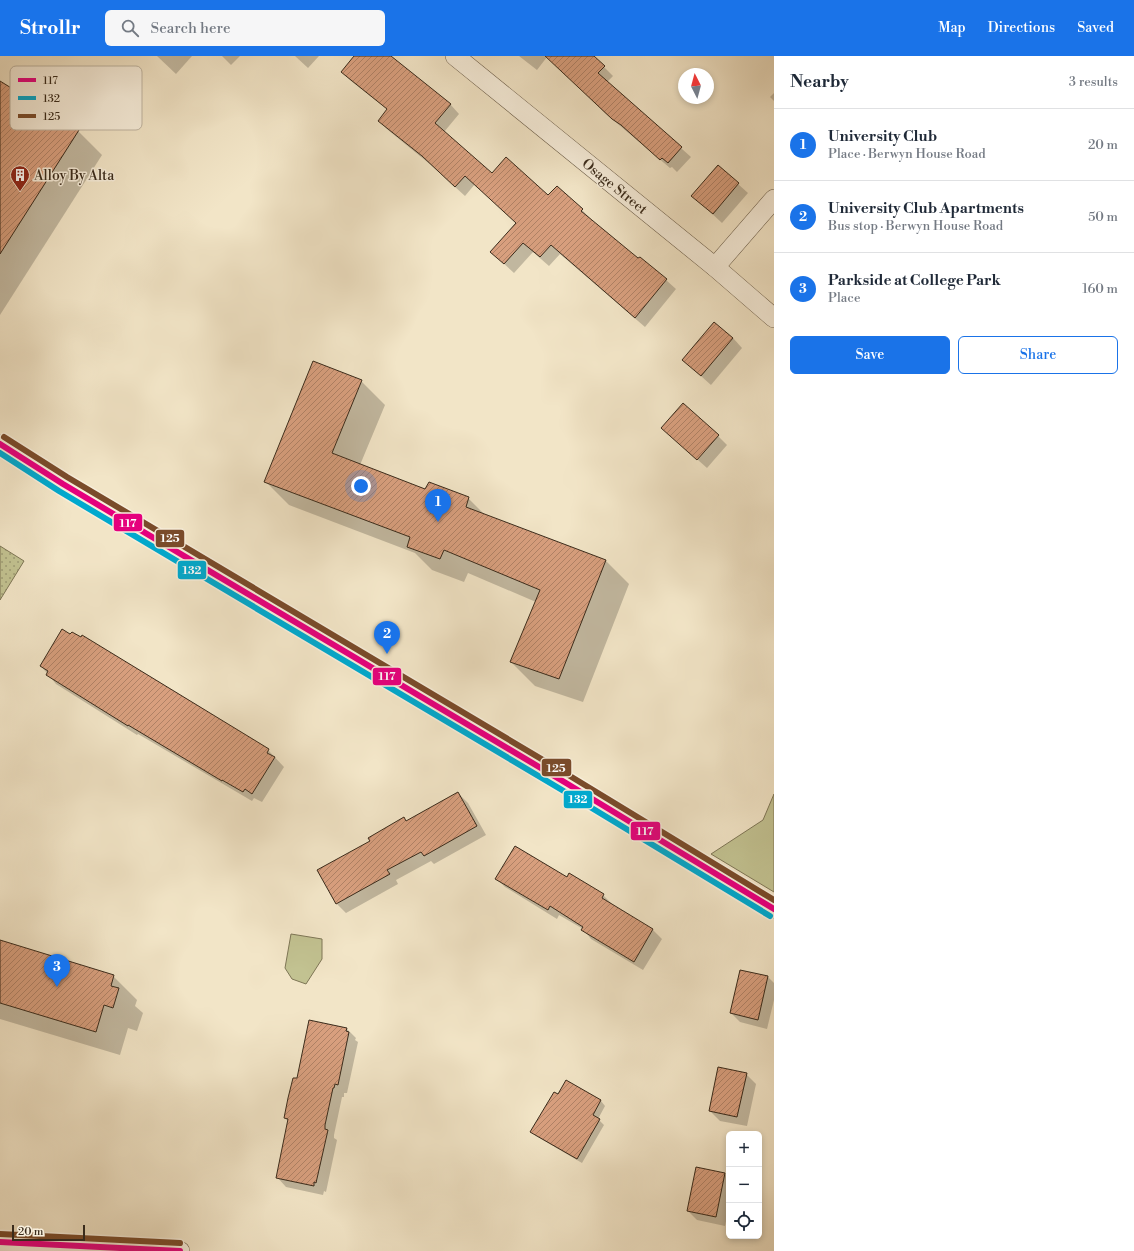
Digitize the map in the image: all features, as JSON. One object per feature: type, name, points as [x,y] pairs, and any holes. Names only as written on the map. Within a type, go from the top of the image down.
[{"type":"street","name":"Osage Street","points":[[455,56],[715,267],[774,318]]},
{"type":"street","points":[[715,267],[774,199]]},
{"type":"street","points":[[0,444],[70,488],[566,783],[774,909]]},
{"type":"street","points":[[0,1242],[180,1251]]},
{"type":"green space","points":[[0,546],[24,561],[0,600]]},
{"type":"green space","points":[[774,794],[774,892],[711,854],[763,820]]},
{"type":"green space","points":[[291,934],[322,939],[322,959],[306,984],[292,979],[285,968]]},
{"type":"building","points":[[354,56],[391,56],[451,104],[435,123],[492,173],[506,157],[548,195],[557,186],[583,209],[581,211],[638,258],[640,257],[667,279],[635,318],[551,245],[540,257],[523,243],[504,264],[490,252],[516,223],[465,176],[455,187],[422,156],[378,121],[387,109],[341,72]]},
{"type":"building","points":[[545,56],[594,56],[605,66],[598,73],[682,147],[668,163],[662,158],[660,160],[621,125],[612,119]]},
{"type":"building","name":"Alloy By Alta","points":[[0,81],[10,87],[10,130],[79,130],[0,254]]},
{"type":"building","points":[[718,165],[739,183],[713,214],[691,196]]},
{"type":"building","points":[[714,322],[733,338],[701,376],[682,360]]},
{"type":"building","points":[[313,361],[362,380],[332,453],[425,489],[429,482],[469,497],[466,507],[606,560],[559,679],[510,662],[540,590],[444,550],[440,559],[407,547],[410,537],[264,482]]},
{"type":"building","points":[[683,403],[719,435],[697,460],[661,428]]},
{"type":"building","points":[[62,629],[70,634],[72,632],[81,637],[82,635],[269,749],[267,753],[275,757],[252,794],[245,789],[243,792],[222,781],[128,726],[46,675],[48,671],[40,666]]},
{"type":"building","points":[[458,792],[477,826],[424,856],[421,852],[387,870],[390,874],[336,904],[317,870],[370,841],[368,838],[404,817],[406,821]]},
{"type":"building","points":[[515,846],[567,877],[569,873],[604,894],[602,898],[653,929],[634,962],[581,930],[583,927],[550,906],[548,910],[495,879]]},
{"type":"building","points":[[0,940],[114,975],[111,986],[119,988],[113,1008],[104,1005],[96,1032],[0,1003]]},
{"type":"building","points":[[740,970],[768,976],[758,1020],[730,1013]]},
{"type":"building","points":[[309,1020],[347,1028],[346,1031],[349,1032],[338,1085],[335,1084],[333,1088],[325,1125],[325,1129],[328,1130],[316,1183],[314,1182],[314,1186],[276,1178],[288,1119],[284,1118],[288,1098],[293,1078],[297,1078]]},
{"type":"building","points":[[718,1067],[747,1073],[737,1117],[709,1111]]},
{"type":"building","points":[[566,1080],[601,1100],[593,1115],[600,1119],[577,1159],[530,1132],[554,1092],[558,1094]]},
{"type":"building","points":[[696,1167],[725,1173],[716,1217],[687,1211]]},
{"type":"transit line","name":"125","points":[[4,437],[67,477],[570,776],[774,900]]},
{"type":"transit line","name":"117","points":[[0,444],[63,484],[566,783],[774,909]]},
{"type":"transit line","name":"132","points":[[0,453],[59,491],[562,790],[770,916]]},
{"type":"transit line","name":"125","points":[[0,1234],[180,1243]]},
{"type":"transit line","name":"117","points":[[0,1242],[180,1251]]},
{"type":"place","name":"Alloy By Alta","points":[[20,192]]},
{"type":"place","name":"University Club","points":[[438,522]]},
{"type":"place","name":"University Club Apartments","points":[[387,654]]},
{"type":"place","name":"Parkside at College Park","points":[[57,987]]}]
